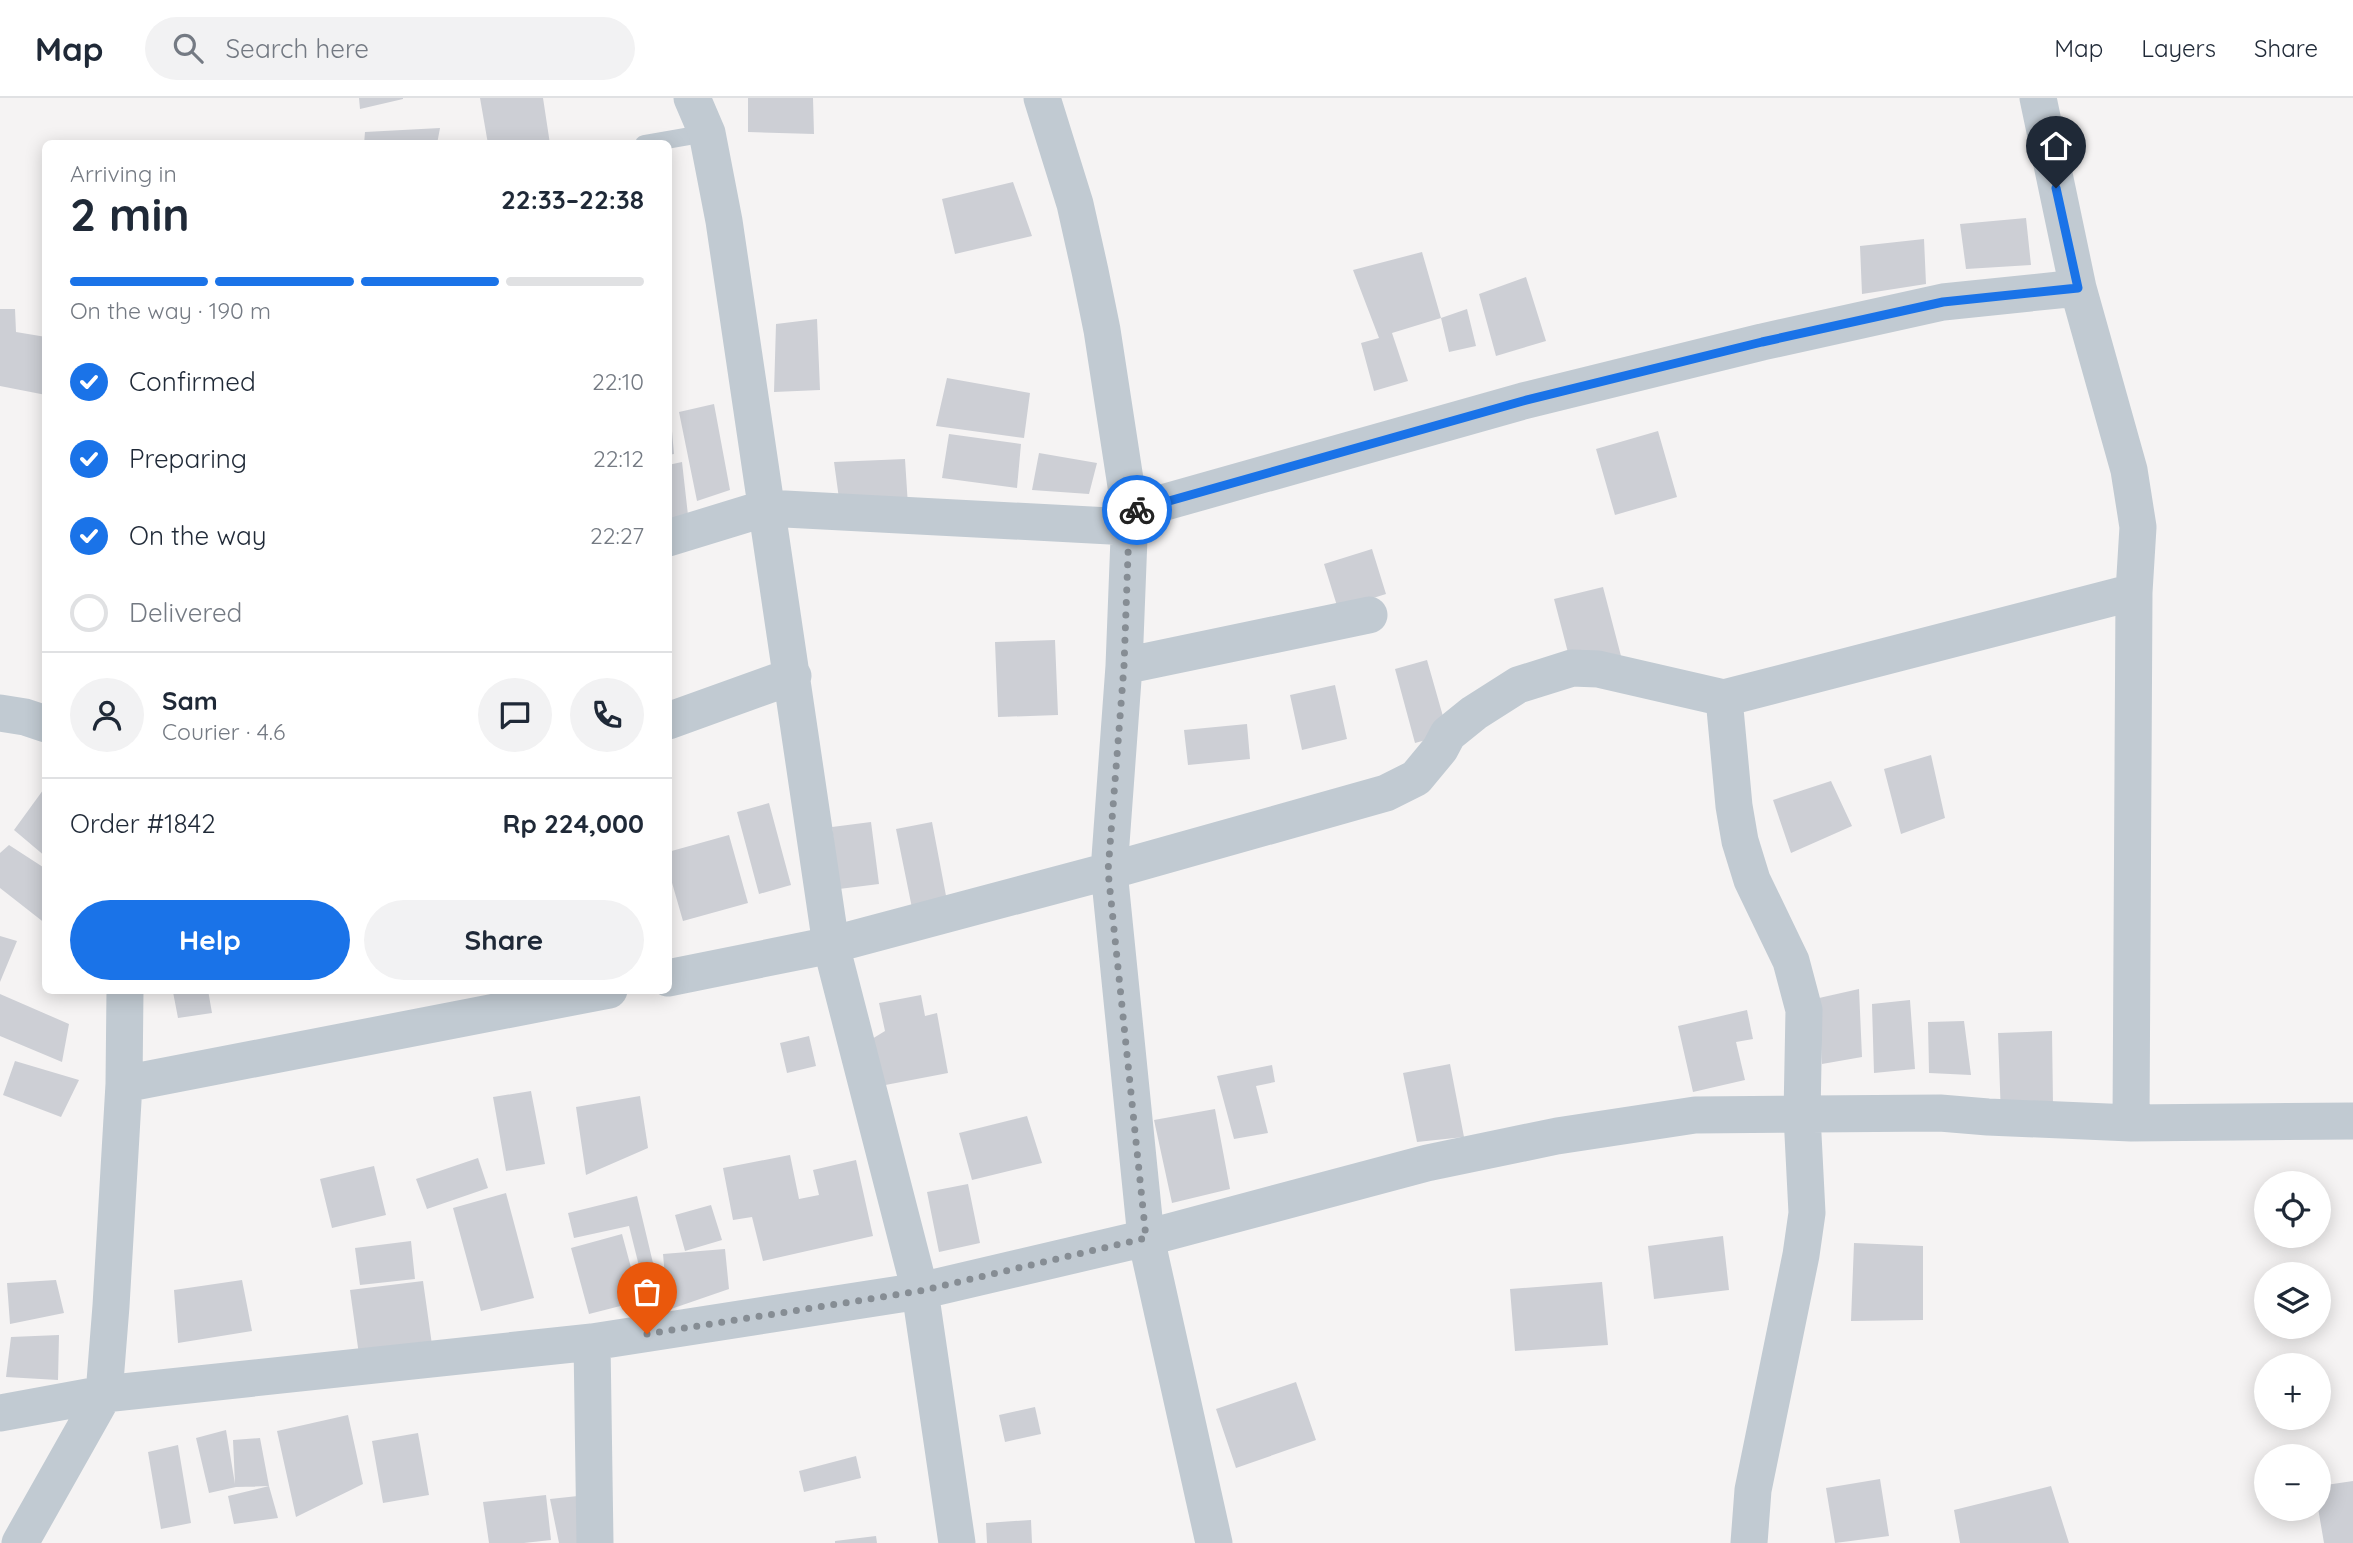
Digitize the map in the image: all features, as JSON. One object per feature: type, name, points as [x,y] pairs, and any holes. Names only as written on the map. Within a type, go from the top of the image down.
[{"type":"street","points":[[692,98],[706,133],[724,220],[831,945],[920,1291],[957,1543]]},
{"type":"street","points":[[1042,98],[1075,204],[1090,271],[1102,330],[1129,520],[1124,666],[1108,871],[1146,1238],[1214,1543]]},
{"type":"street","points":[[2038,98],[2078,288],[2129,470],[2138,527],[2134,592],[2131,1123]]},
{"type":"street","points":[[672,537],[766,508],[1129,520],[1523,401],[1762,342],[1943,302],[2078,288]]},
{"type":"street","points":[[672,977],[831,945],[1386,793],[1416,778],[1440,749],[1448,734],[1474,713],[1518,685],[1560,671],[1572,668],[1598,669],[1724,698],[2134,592]]},
{"type":"street","points":[[1124,666],[1369,615]]},
{"type":"street","points":[[672,719],[793,676]]},
{"type":"street","points":[[1724,698],[1740,841],[1752,880],[1791,961],[1804,1010],[1801,1115],[1807,1213],[1754,1490],[1749,1543]]},
{"type":"street","points":[[0,713],[42,723]]},
{"type":"street","points":[[20,1543],[104,1394],[124,1084],[125,994]]},
{"type":"street","points":[[124,1084],[588,994]]},
{"type":"street","points":[[0,1413],[104,1394],[592,1342],[920,1291],[1146,1238],[1427,1163],[1558,1136],[1695,1115],[1801,1115],[1838,1112],[1940,1113],[2131,1123],[2353,1121]]},
{"type":"street","points":[[592,1342],[595,1543]]},
{"type":"lane","points":[[667,140],[706,133]]},
{"type":"building","points":[[359,98],[403,98],[403,99],[360,109]]},
{"type":"building","points":[[480,98],[543,98],[549,140],[487,140]]},
{"type":"building","points":[[748,98],[813,98],[814,134],[748,132]]},
{"type":"building","points":[[440,128],[438,140],[364,140],[365,132]]},
{"type":"building","points":[[1013,182],[1032,236],[955,254],[942,199]]},
{"type":"building","points":[[2026,218],[2031,265],[1966,269],[1960,224]]},
{"type":"building","points":[[1924,239],[1926,284],[1862,294],[1860,246]]},
{"type":"building","points":[[1422,252],[1441,318],[1392,333],[1408,381],[1374,391],[1361,343],[1379,338],[1353,270]]},
{"type":"building","points":[[1526,277],[1546,341],[1496,356],[1479,294]]},
{"type":"building","points":[[0,309],[15,309],[16,332],[42,336],[42,394],[0,386]]},
{"type":"building","points":[[1467,309],[1476,346],[1449,352],[1441,318]]},
{"type":"building","points":[[817,319],[820,390],[774,392],[776,324]]},
{"type":"building","points":[[947,378],[1030,393],[1024,438],[936,426]]},
{"type":"building","points":[[714,404],[730,490],[697,501],[679,412]]},
{"type":"building","points":[[1658,431],[1677,497],[1615,515],[1596,449]]},
{"type":"building","points":[[949,434],[1021,444],[1017,488],[942,478]]},
{"type":"building","points":[[1039,453],[1097,463],[1089,494],[1032,490]]},
{"type":"building","points":[[905,459],[908,506],[840,506],[834,462]]},
{"type":"building","points":[[682,462],[689,524],[672,527],[672,464]]},
{"type":"building","points":[[1372,549],[1386,594],[1338,609],[1324,564]]},
{"type":"building","points":[[1603,587],[1621,656],[1572,668],[1554,599]]},
{"type":"building","points":[[1055,640],[1058,715],[998,717],[995,642]]},
{"type":"building","points":[[1427,660],[1448,734],[1415,743],[1395,669]]},
{"type":"building","points":[[1335,685],[1347,739],[1302,750],[1290,695]]},
{"type":"building","points":[[1247,724],[1250,759],[1188,765],[1184,730]]},
{"type":"building","points":[[1931,755],[1945,818],[1901,834],[1884,769]]},
{"type":"building","points":[[1831,781],[1852,826],[1791,853],[1773,800]]},
{"type":"building","points":[[42,792],[42,854],[14,830]]},
{"type":"building","points":[[769,803],[791,885],[759,894],[737,812]]},
{"type":"building","points":[[871,822],[879,884],[839,889],[832,827]]},
{"type":"building","points":[[932,822],[947,901],[912,908],[896,829]]},
{"type":"building","points":[[729,835],[748,903],[683,921],[672,883],[672,851]]},
{"type":"building","points":[[9,845],[42,866],[42,921],[0,888],[0,853]]},
{"type":"building","points":[[0,936],[17,941],[0,982]]},
{"type":"building","points":[[1859,989],[1862,1057],[1822,1064],[1819,998]]},
{"type":"building","points":[[0,994],[69,1024],[62,1062],[0,1036]]},
{"type":"building","points":[[173,994],[209,994],[212,1013],[178,1018]]},
{"type":"building","points":[[921,995],[925,1016],[937,1013],[948,1073],[875,1087],[867,1042],[885,1031],[879,1003]]},
{"type":"building","points":[[1910,1000],[1915,1069],[1874,1073],[1872,1004]]},
{"type":"building","points":[[1747,1010],[1753,1039],[1736,1042],[1745,1080],[1693,1092],[1678,1026]]},
{"type":"building","points":[[1964,1021],[1971,1075],[1929,1073],[1928,1022]]},
{"type":"building","points":[[2052,1031],[2053,1106],[2001,1117],[1998,1033]]},
{"type":"building","points":[[809,1036],[816,1066],[787,1073],[780,1043]]},
{"type":"building","points":[[15,1061],[79,1080],[61,1117],[3,1095]]},
{"type":"building","points":[[1450,1064],[1464,1137],[1417,1142],[1403,1073]]},
{"type":"building","points":[[1272,1065],[1275,1082],[1256,1086],[1268,1133],[1234,1139],[1217,1076]]},
{"type":"building","points":[[531,1091],[545,1164],[506,1171],[493,1097]]},
{"type":"building","points":[[640,1096],[648,1148],[586,1175],[576,1107]]},
{"type":"building","points":[[1215,1109],[1230,1189],[1172,1203],[1154,1120]]},
{"type":"building","points":[[1027,1116],[1042,1163],[972,1180],[959,1133]]},
{"type":"building","points":[[790,1155],[799,1199],[819,1195],[813,1170],[856,1160],[873,1236],[763,1261],[752,1217],[733,1220],[723,1168]]},
{"type":"building","points":[[478,1158],[488,1188],[427,1209],[416,1179]]},
{"type":"building","points":[[374,1166],[386,1215],[332,1228],[320,1179]]},
{"type":"building","points":[[968,1184],[980,1243],[939,1252],[927,1192]]},
{"type":"building","points":[[506,1193],[534,1298],[481,1311],[453,1208]]},
{"type":"building","points":[[637,1196],[653,1263],[639,1266],[629,1226],[574,1238],[568,1213]]},
{"type":"building","points":[[711,1205],[722,1240],[685,1251],[675,1215]]},
{"type":"building","points":[[622,1234],[640,1301],[589,1314],[571,1248]]},
{"type":"building","points":[[1723,1236],[1729,1290],[1654,1299],[1648,1246]]},
{"type":"building","points":[[411,1241],[415,1279],[360,1285],[355,1248]]},
{"type":"building","points":[[1854,1243],[1923,1246],[1923,1320],[1851,1321]]},
{"type":"building","points":[[725,1249],[729,1289],[668,1310],[663,1254]]},
{"type":"building","points":[[56,1280],[64,1313],[10,1324],[7,1283]]},
{"type":"building","points":[[242,1280],[252,1331],[178,1343],[174,1290]]},
{"type":"building","points":[[423,1281],[433,1352],[360,1362],[350,1290]]},
{"type":"building","points":[[1602,1282],[1608,1345],[1515,1351],[1510,1289]]},
{"type":"building","points":[[59,1335],[58,1380],[6,1377],[11,1337]]},
{"type":"building","points":[[1296,1382],[1316,1440],[1236,1468],[1216,1409]]},
{"type":"building","points":[[1035,1407],[1041,1434],[1005,1442],[999,1415]]},
{"type":"building","points":[[348,1415],[363,1484],[296,1517],[277,1431]]},
{"type":"building","points":[[226,1430],[235,1484],[233,1440],[260,1438],[269,1486],[236,1487],[209,1493],[196,1438]]},
{"type":"building","points":[[418,1433],[429,1495],[383,1503],[372,1441]]},
{"type":"building","points":[[178,1445],[191,1523],[161,1529],[148,1452]]},
{"type":"building","points":[[856,1456],[861,1478],[804,1492],[799,1471]]},
{"type":"building","points":[[1880,1479],[1889,1536],[1835,1543],[1826,1488]]},
{"type":"building","points":[[2353,1481],[2353,1543],[2324,1543],[2320,1521],[2331,1521],[2331,1484]]},
{"type":"building","points":[[269,1486],[278,1518],[234,1524],[228,1496]]},
{"type":"building","points":[[2051,1486],[2069,1543],[1960,1543],[1954,1510]]},
{"type":"building","points":[[546,1495],[551,1540],[489,1543],[483,1502]]},
{"type":"building","points":[[578,1496],[584,1543],[559,1543],[550,1499]]},
{"type":"building","points":[[1031,1520],[1032,1543],[987,1543],[986,1523]]},
{"type":"building","points":[[876,1536],[877,1543],[835,1543],[835,1541]]},
{"type":"way so far","points":[[647,1334],[920,1291],[1146,1238],[1108,871],[1124,666],[1130,512],[1137,510]]},
{"type":"route","points":[[1137,510],[1523,401],[1762,342],[1943,302],[2078,288],[2056,188]]}]
